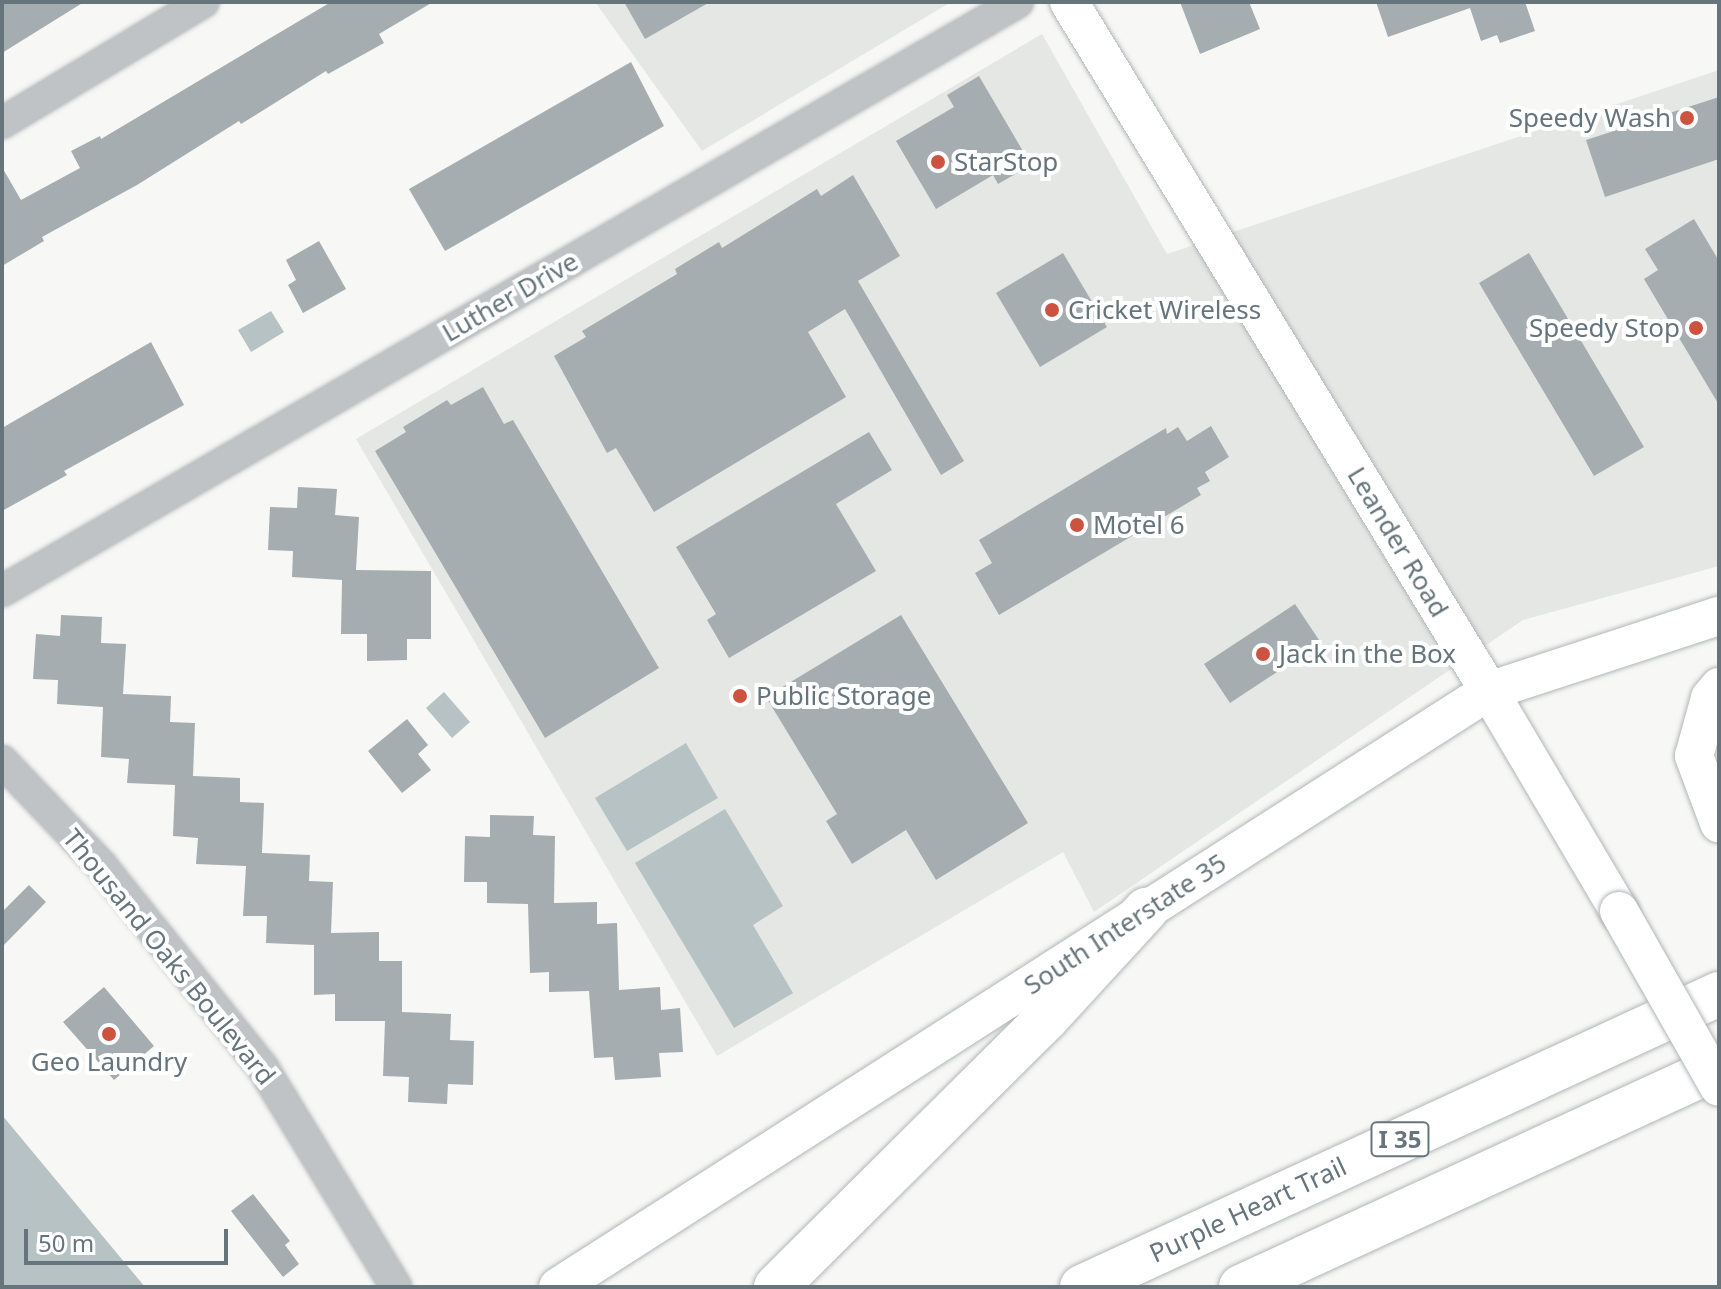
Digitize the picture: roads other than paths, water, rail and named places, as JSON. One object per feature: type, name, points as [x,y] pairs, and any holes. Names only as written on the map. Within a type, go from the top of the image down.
[{"type":"highway","points":[[776,1287],[1047,1018],[1146,910]]},
{"type":"highway","points":[[1303,1184],[1570,1029],[1719,965]]},
{"type":"highway","name":"Purple Heart Trail","points":[[1082,1287],[1719,994]]},
{"type":"highway","name":"I 35","points":[[1241,1287],[1719,1067]]},
{"type":"main road","name":"Leander Road","points":[[1069,2],[1489,691],[1719,1087]]},
{"type":"main road","name":"South Interstate 35","points":[[558,1287],[1489,691],[1719,616]]},
{"type":"main road","points":[[1719,687],[1710,698],[1694,756],[1719,823]]},
{"type":"street","points":[[2,123],[203,2]]},
{"type":"street","name":"Luther Drive","points":[[2,591],[1018,2]]},
{"type":"street","name":"Thousand Oaks Boulevard","points":[[2,761],[101,865],[263,1068],[396,1287]]},
{"type":"place","name":"Speedy Wash","points":[[1687,118]]},
{"type":"place","name":"StarStop","points":[[938,162]]},
{"type":"place","name":"Cricket Wireless","points":[[1052,310]]},
{"type":"place","name":"Speedy Stop","points":[[1696,328]]},
{"type":"place","name":"Motel 6","points":[[1077,525]]},
{"type":"place","name":"Jack in the Box","points":[[1263,654]]},
{"type":"place","name":"Public Storage","points":[[740,696]]},
{"type":"place","name":"Geo Laundry","points":[[109,1034]]}]
